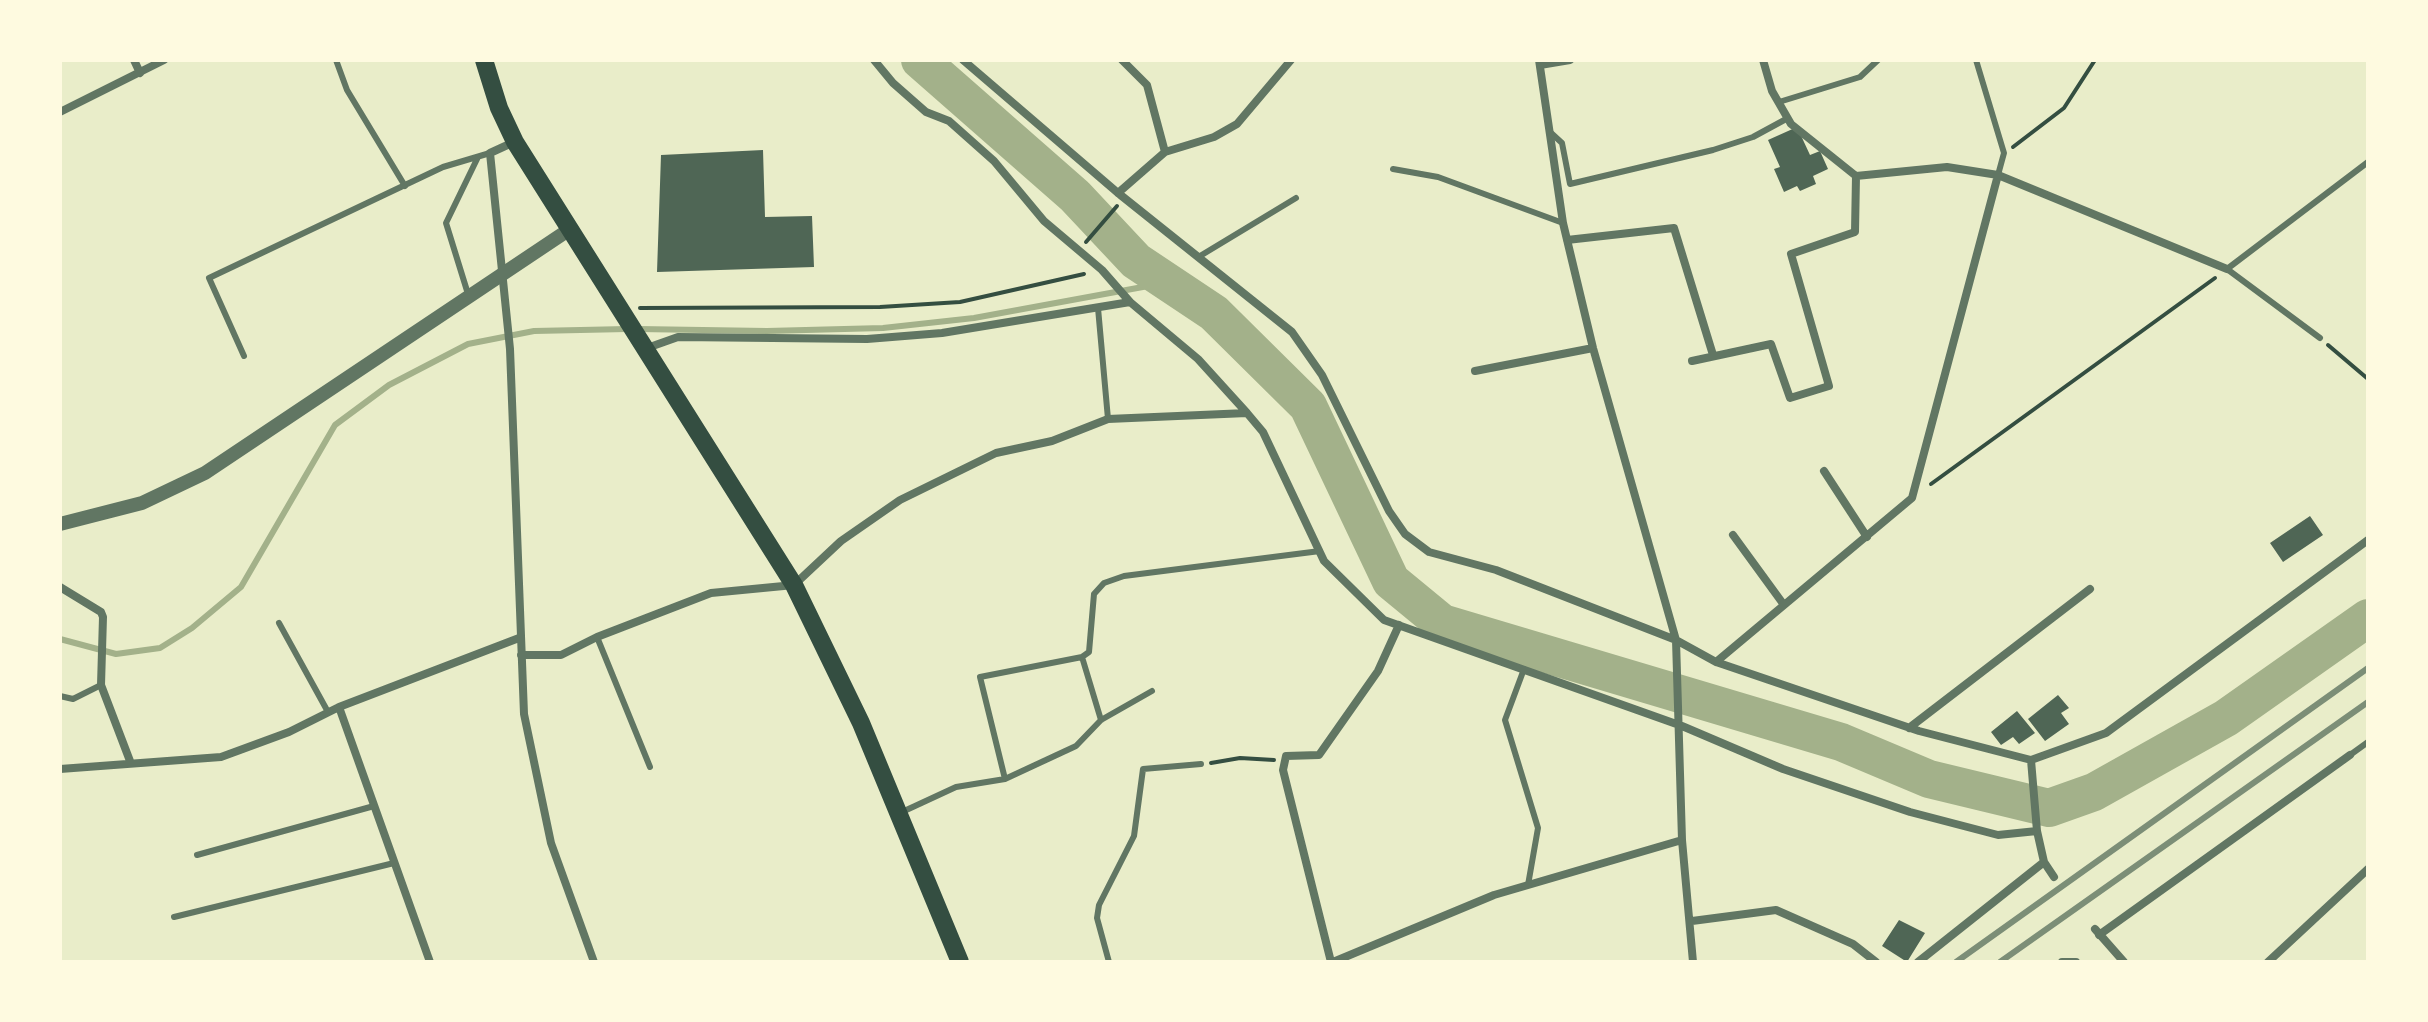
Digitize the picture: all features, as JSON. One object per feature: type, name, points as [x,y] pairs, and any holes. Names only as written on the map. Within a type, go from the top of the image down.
[{"type":"main road","points":[[484,60],[499,108],[515,142],[794,585],[830,655],[960,962]]},
{"type":"street","points":[[134,60],[140,73]]},
{"type":"street","points":[[60,112],[164,60]]},
{"type":"street","points":[[874,60],[926,112],[949,121],[994,161],[1044,221],[1102,270],[1130,302],[1198,359],[1263,432],[1324,561],[1358,598],[1384,620],[1682,726],[1783,769],[1963,828],[1998,835],[2037,831]]},
{"type":"street","points":[[963,60],[1118,193],[1292,332],[1322,375],[1389,511],[1405,534],[1429,552],[1496,570],[1676,640],[1716,662],[1909,728],[2031,760],[2106,733],[2368,540]]},
{"type":"street","points":[[1122,60],[1147,85],[1165,152]]},
{"type":"street","points":[[1118,193],[1165,152],[1214,137],[1237,124],[1291,60]]},
{"type":"street","points":[[1570,60],[1539,62],[1567,240],[1593,348],[1676,640],[1682,726],[1682,840],[1692,921],[1693,962]]},
{"type":"street","points":[[1763,60],[1788,118],[1856,176],[1947,167],[1998,175],[2227,269]]},
{"type":"street","points":[[515,142],[490,153],[509,322],[524,714],[551,843],[593,959],[580,962]]},
{"type":"street","points":[[1716,662],[1912,498],[1998,175]]},
{"type":"street","points":[[1692,361],[1771,344],[1790,398],[1829,386],[1791,254],[1855,232],[1856,176]]},
{"type":"street","points":[[1567,240],[1674,228],[1713,355]]},
{"type":"street","points":[[60,524],[142,503],[205,473],[570,229]]},
{"type":"street","points":[[647,348],[678,337],[867,339],[942,333],[1130,302]]},
{"type":"street","points":[[1475,371],[1593,348]]},
{"type":"street","points":[[521,655],[561,655],[597,637],[711,593],[794,585],[841,541],[944,476],[996,453],[1052,441],[1108,419],[1247,413]]},
{"type":"street","points":[[1824,471],[1867,537]]},
{"type":"street","points":[[1733,535],[1784,605]]},
{"type":"street","points":[[60,587],[101,612],[101,685],[130,761]]},
{"type":"street","points":[[1909,728],[2090,589]]},
{"type":"street","points":[[1399,625],[1378,671],[1319,755],[1286,756],[1283,770],[1332,962],[1446,914],[1528,885],[1682,840]]},
{"type":"street","points":[[430,962],[339,707],[519,638]]},
{"type":"street","points":[[60,769],[130,761],[171,763],[221,757],[289,732],[328,712]]},
{"type":"street","points":[[2124,962],[2097,932],[2350,755]]},
{"type":"street","points":[[1274,760],[1283,770]]},
{"type":"street","points":[[2031,760],[2037,831],[2044,862],[2054,877]]},
{"type":"street","points":[[1918,962],[2044,862]]},
{"type":"street","points":[[2268,962],[2366,874]]},
{"type":"street","points":[[1692,921],[1776,910],[1853,944],[1876,962]]},
{"type":"street","points":[[2062,962],[2076,962]]},
{"type":"lane","points":[[336,60],[347,90],[405,186]]},
{"type":"lane","points":[[1779,102],[1860,77],[1878,60]]},
{"type":"lane","points":[[1976,60],[2004,153],[1998,175]]},
{"type":"lane","points":[[1550,132],[1562,143],[1570,184],[1713,150],[1753,137],[1788,118]]},
{"type":"lane","points":[[244,356],[209,278],[443,167],[490,153]]},
{"type":"lane","points":[[469,298],[446,223],[478,157]]},
{"type":"lane","points":[[2320,338],[2227,269],[2368,162]]},
{"type":"lane","points":[[1393,169],[1438,177],[1563,223]]},
{"type":"lane","points":[[1200,256],[1296,198]]},
{"type":"lane","points":[[1098,308],[1108,419]]},
{"type":"lane","points":[[1005,779],[980,677],[1082,657],[1089,652],[1094,594],[1104,583],[1124,576],[1320,551]]},
{"type":"lane","points":[[279,623],[328,712],[339,707]]},
{"type":"lane","points":[[597,637],[650,767]]},
{"type":"lane","points":[[1082,657],[1101,720]]},
{"type":"lane","points":[[1524,669],[1505,720],[1538,828],[1528,885]]},
{"type":"lane","points":[[60,696],[73,699],[101,685]]},
{"type":"lane","points":[[898,813],[956,787],[1005,779],[1076,746],[1101,720],[1152,691]]},
{"type":"lane","points":[[2350,755],[2368,742]]},
{"type":"lane","points":[[1109,962],[1097,918],[1099,905],[1134,836],[1143,769],[1201,764]]},
{"type":"lane","points":[[197,855],[374,806]]},
{"type":"lane","points":[[174,917],[394,863]]},
{"type":"path","points":[[2004,153],[2064,108],[2095,60]]},
{"type":"path","points":[[1079,250],[1116,207]]},
{"type":"path","points":[[1912,498],[2227,269]]},
{"type":"path","points":[[623,309],[880,307],[960,302],[1102,270]]},
{"type":"path","points":[[2320,338],[2368,379]]},
{"type":"path","points":[[1201,764],[1240,758],[1274,760]]},
{"type":"building","points":[[1797,127],[1810,155],[1820,151],[1828,169],[1813,176],[1816,184],[1800,191],[1797,186],[1784,192],[1774,169],[1780,167],[1768,140]]},
{"type":"building","points":[[763,150],[765,217],[812,216],[814,267],[657,272],[661,155]]},
{"type":"building","points":[[2310,516],[2323,535],[2283,562],[2270,543]]},
{"type":"building","points":[[2058,695],[2069,708],[2061,713],[2069,724],[2045,741],[2028,719]]},
{"type":"building","points":[[2017,711],[2035,733],[2019,744],[2013,737],[2001,745],[1991,732]]},
{"type":"building","points":[[1899,920],[1925,933],[1907,962],[1882,946]]},
{"type":"waterway","points":[[920,60],[1075,196],[1136,261],[1214,313],[1308,406],[1391,581],[1442,623],[1841,742],[1929,779],[2049,808],[2094,792],[2226,718],[2368,618]]},
{"type":"waterway","points":[[638,329],[767,331],[883,328],[974,318],[1170,282]]},
{"type":"waterway","points":[[60,639],[116,654],[160,648],[192,628],[241,587],[335,425],[389,385],[468,344],[534,331],[627,329]]},
{"type":"railway","points":[[1956,962],[2368,668]]},
{"type":"railway","points":[[2000,962],[2368,702]]}]
